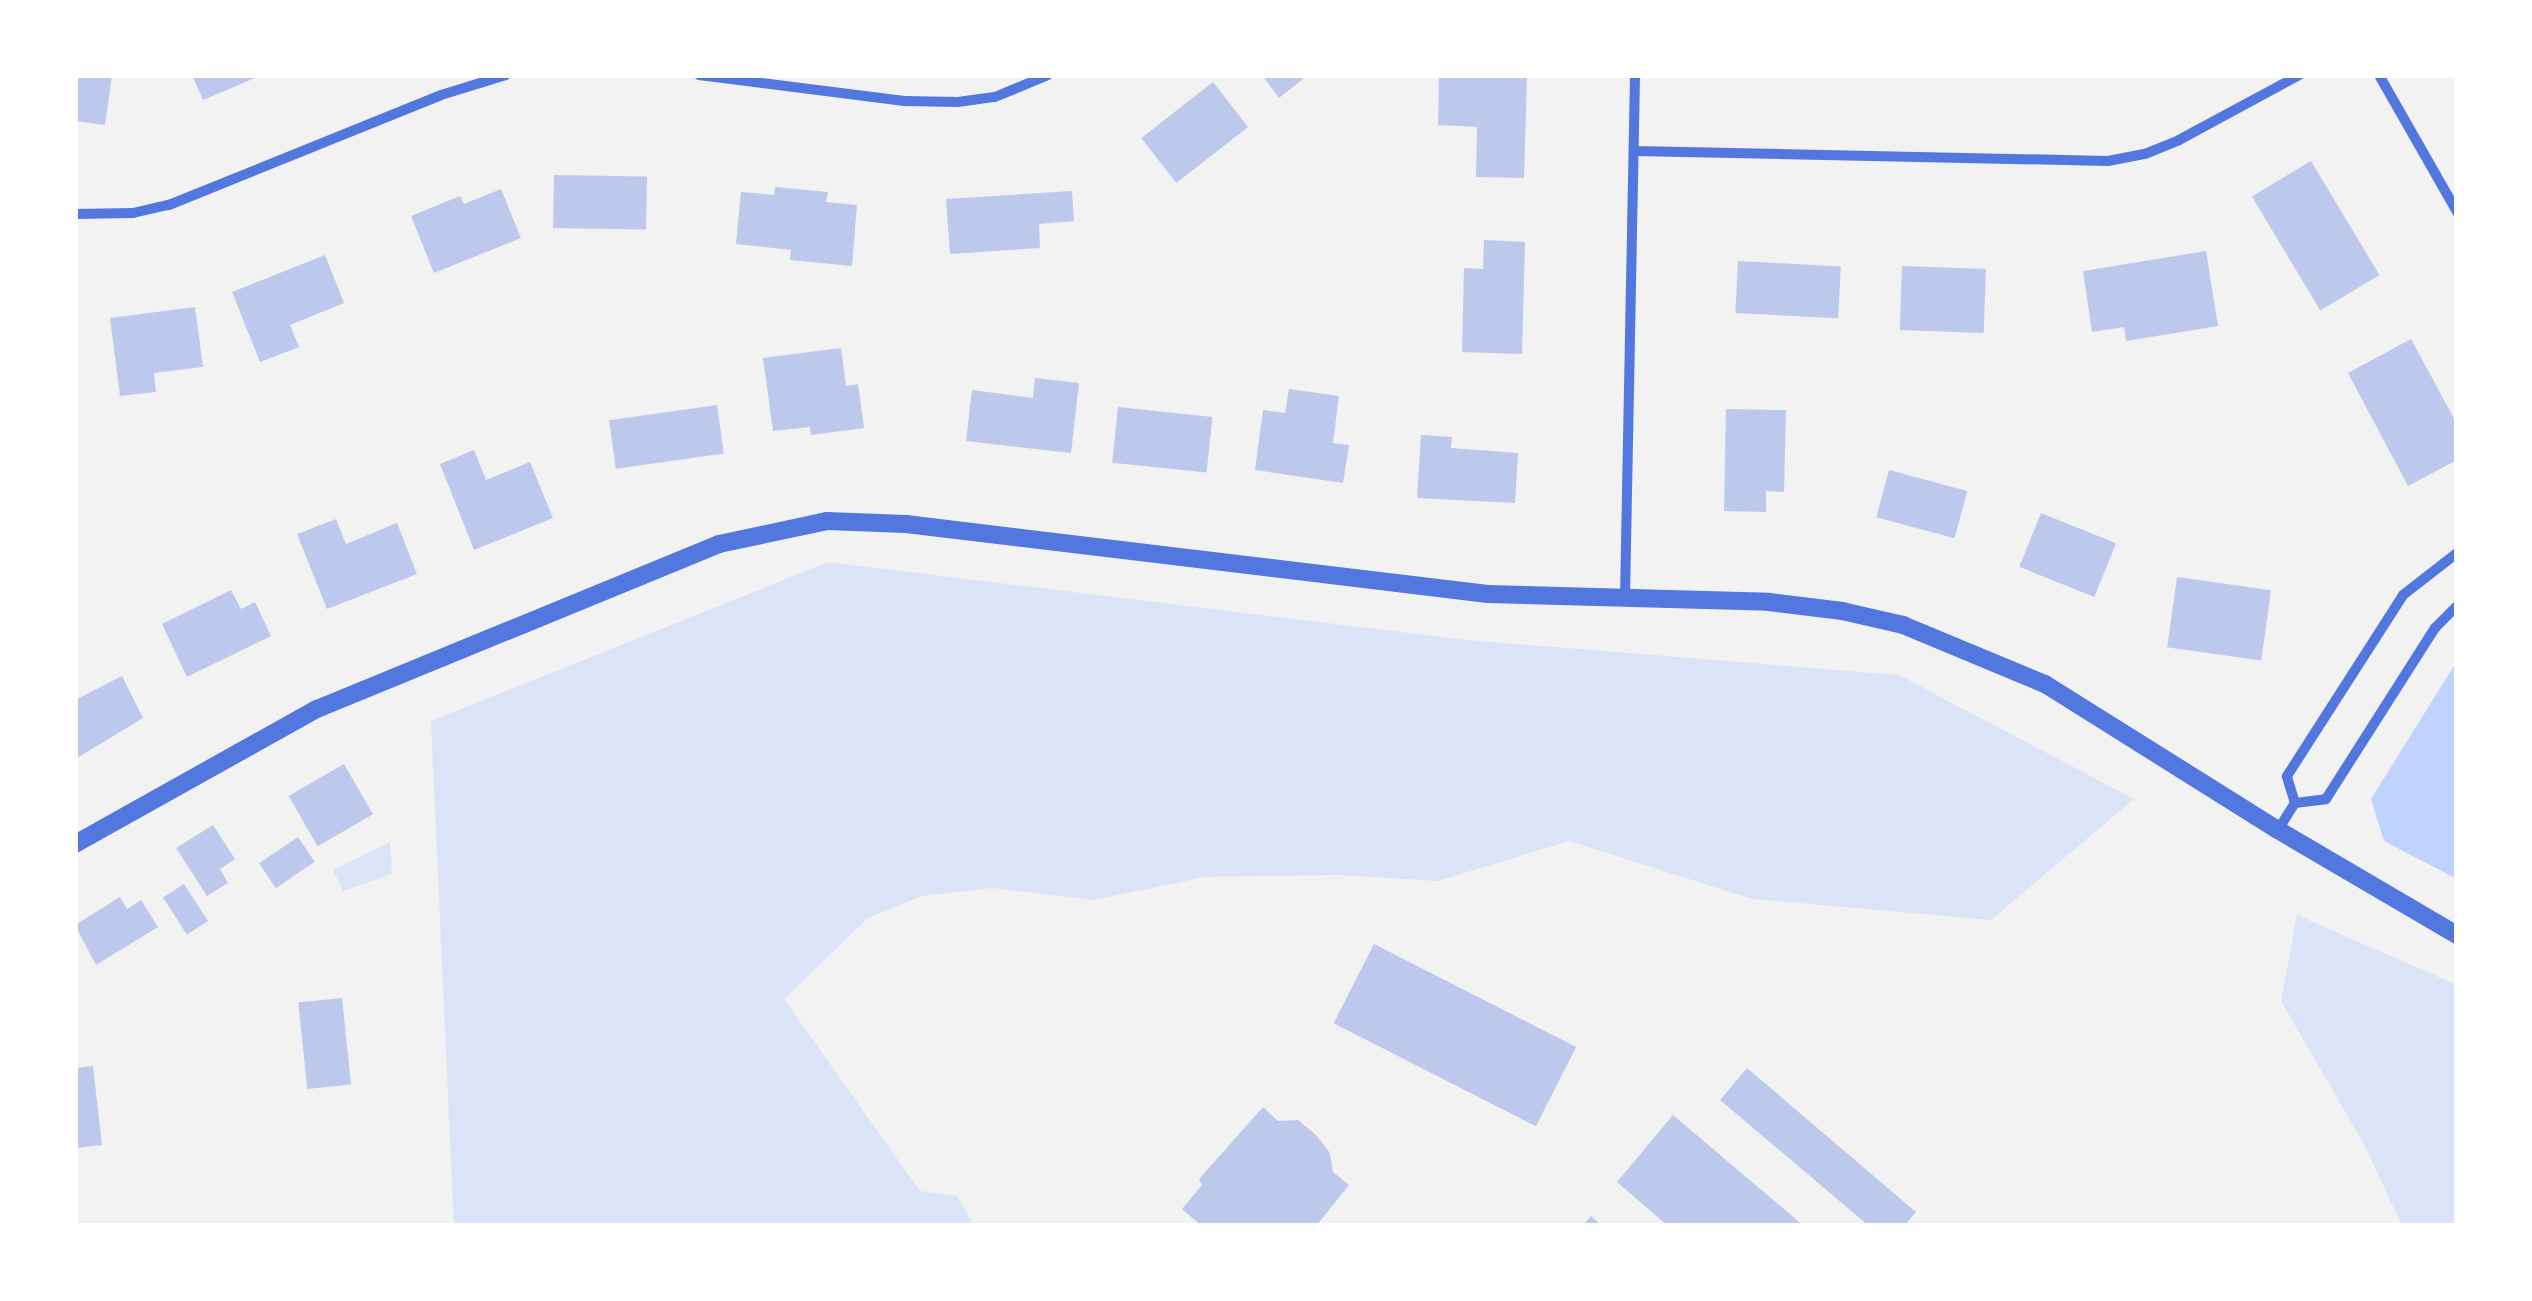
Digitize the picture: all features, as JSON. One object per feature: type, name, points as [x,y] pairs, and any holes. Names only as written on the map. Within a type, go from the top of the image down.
[{"type":"street","points":[[75,214],[132,213],[169,204],[441,95],[506,75]]},
{"type":"street","points":[[699,75],[906,101],[958,102],[995,97],[1048,75]]},
{"type":"street","points":[[1626,598],[1636,75]]},
{"type":"street","points":[[1634,151],[2108,161],[2145,154],[2179,140],[2299,75]]},
{"type":"street","points":[[2379,75],[2457,212]]},
{"type":"street","points":[[75,844],[302,717],[446,653],[720,544],[827,521],[906,524],[1488,594],[1770,602],[1842,611],[1903,625],[2045,684],[2457,936]]},
{"type":"street","points":[[2278,830],[2295,803],[2287,776],[2403,594],[2457,553]]},
{"type":"street","points":[[2295,803],[2326,799],[2435,628],[2457,606]]},
{"type":"shaded area","points":[[828,562],[1467,640],[1899,675],[2134,799],[1991,920],[1752,899],[1569,841],[1438,881],[1338,875],[1205,877],[1093,900],[992,888],[922,896],[868,918],[784,999],[920,1191],[957,1196],[974,1226],[454,1226],[431,721]]},
{"type":"shaded area","points":[[390,842],[392,874],[343,891],[333,870]]},
{"type":"shaded area","points":[[2297,915],[2457,985],[2457,1226],[2402,1226],[2365,1146],[2281,1001]]},
{"type":"water","points":[[2457,661],[2457,879],[2384,841],[2371,799]]},
{"type":"building","points":[[75,75],[112,75],[105,125],[75,121]]},
{"type":"building","points":[[192,75],[262,75],[203,100]]},
{"type":"building","points":[[1262,75],[1308,75],[1279,98]]},
{"type":"building","points":[[1439,75],[1527,76],[1524,178],[1476,177],[1477,127],[1438,125]]},
{"type":"building","points":[[1213,82],[1248,127],[1176,183],[1141,138]]},
{"type":"building","points":[[2311,161],[2380,275],[2320,311],[2252,197]]},
{"type":"building","points":[[554,175],[647,177],[646,230],[553,228]]},
{"type":"building","points":[[775,187],[828,192],[826,202],[857,205],[852,266],[790,260],[791,250],[736,244],[741,192],[774,195]]},
{"type":"building","points":[[501,189],[521,238],[434,273],[411,216],[460,196],[464,204]]},
{"type":"building","points":[[1072,191],[1074,221],[1039,224],[1040,248],[950,254],[946,199]]},
{"type":"building","points":[[1484,240],[1525,242],[1522,354],[1462,352],[1464,268],[1483,269]]},
{"type":"building","points":[[2206,251],[2218,326],[2126,341],[2124,327],[2092,332],[2083,271]]},
{"type":"building","points":[[325,255],[344,303],[290,325],[299,347],[260,362],[232,292]]},
{"type":"building","points":[[1738,261],[1841,266],[1838,318],[1735,313]]},
{"type":"building","points":[[1902,266],[1986,269],[1984,333],[1900,330]]},
{"type":"building","points":[[195,307],[203,367],[154,373],[156,392],[120,396],[110,318]]},
{"type":"building","points":[[2411,339],[2457,424],[2457,460],[2408,486],[2348,373]]},
{"type":"building","points":[[841,348],[846,386],[858,384],[864,428],[811,435],[810,427],[773,431],[763,358]]},
{"type":"building","points":[[1035,378],[1079,383],[1071,453],[966,441],[972,390],[1033,398]]},
{"type":"building","points":[[1289,389],[1339,396],[1333,443],[1349,445],[1343,483],[1255,470],[1263,410],[1285,413]]},
{"type":"building","points":[[717,405],[724,454],[616,469],[609,420]]},
{"type":"building","points":[[1118,407],[1212,417],[1207,473],[1112,463]]},
{"type":"building","points":[[1726,409],[1786,410],[1784,492],[1766,491],[1766,512],[1724,511]]},
{"type":"building","points":[[1421,435],[1452,437],[1451,448],[1518,453],[1515,503],[1417,498]]},
{"type":"building","points":[[474,450],[486,480],[530,462],[553,518],[474,550],[440,464]]},
{"type":"building","points":[[1889,470],[1967,491],[1955,538],[1876,517]]},
{"type":"building","points":[[2041,513],[2116,543],[2094,597],[2019,567]]},
{"type":"building","points":[[336,519],[346,544],[397,523],[417,574],[327,609],[297,534]]},
{"type":"building","points":[[2177,577],[2271,590],[2261,661],[2167,647]]},
{"type":"building","points":[[231,590],[241,609],[255,602],[271,636],[187,677],[162,624]]},
{"type":"building","points":[[122,676],[143,718],[77,758],[75,700]]},
{"type":"building","points":[[344,764],[373,814],[318,846],[289,796]]},
{"type":"building","points":[[213,825],[235,859],[220,869],[228,883],[207,896],[176,848]]},
{"type":"building","points":[[298,837],[315,862],[276,888],[259,863]]},
{"type":"building","points":[[184,884],[208,921],[187,935],[163,898]]},
{"type":"building","points":[[120,897],[127,909],[141,900],[158,927],[96,965],[75,925]]},
{"type":"building","points":[[1374,944],[1576,1047],[1536,1126],[1334,1023]]},
{"type":"building","points":[[342,998],[351,1085],[307,1089],[298,1003]]},
{"type":"building","points":[[93,1066],[102,1145],[75,1148],[75,1068]]},
{"type":"building","points":[[1747,1068],[1916,1212],[1904,1226],[1869,1226],[1720,1100]]},
{"type":"building","points":[[1263,1107],[1278,1121],[1298,1120],[1316,1135],[1330,1153],[1333,1172],[1349,1185],[1316,1226],[1202,1226],[1182,1209],[1202,1185],[1199,1179]]},
{"type":"building","points":[[1673,1115],[1804,1226],[1668,1226],[1617,1182]]},
{"type":"building","points":[[1591,1216],[1602,1226],[1582,1226]]}]
